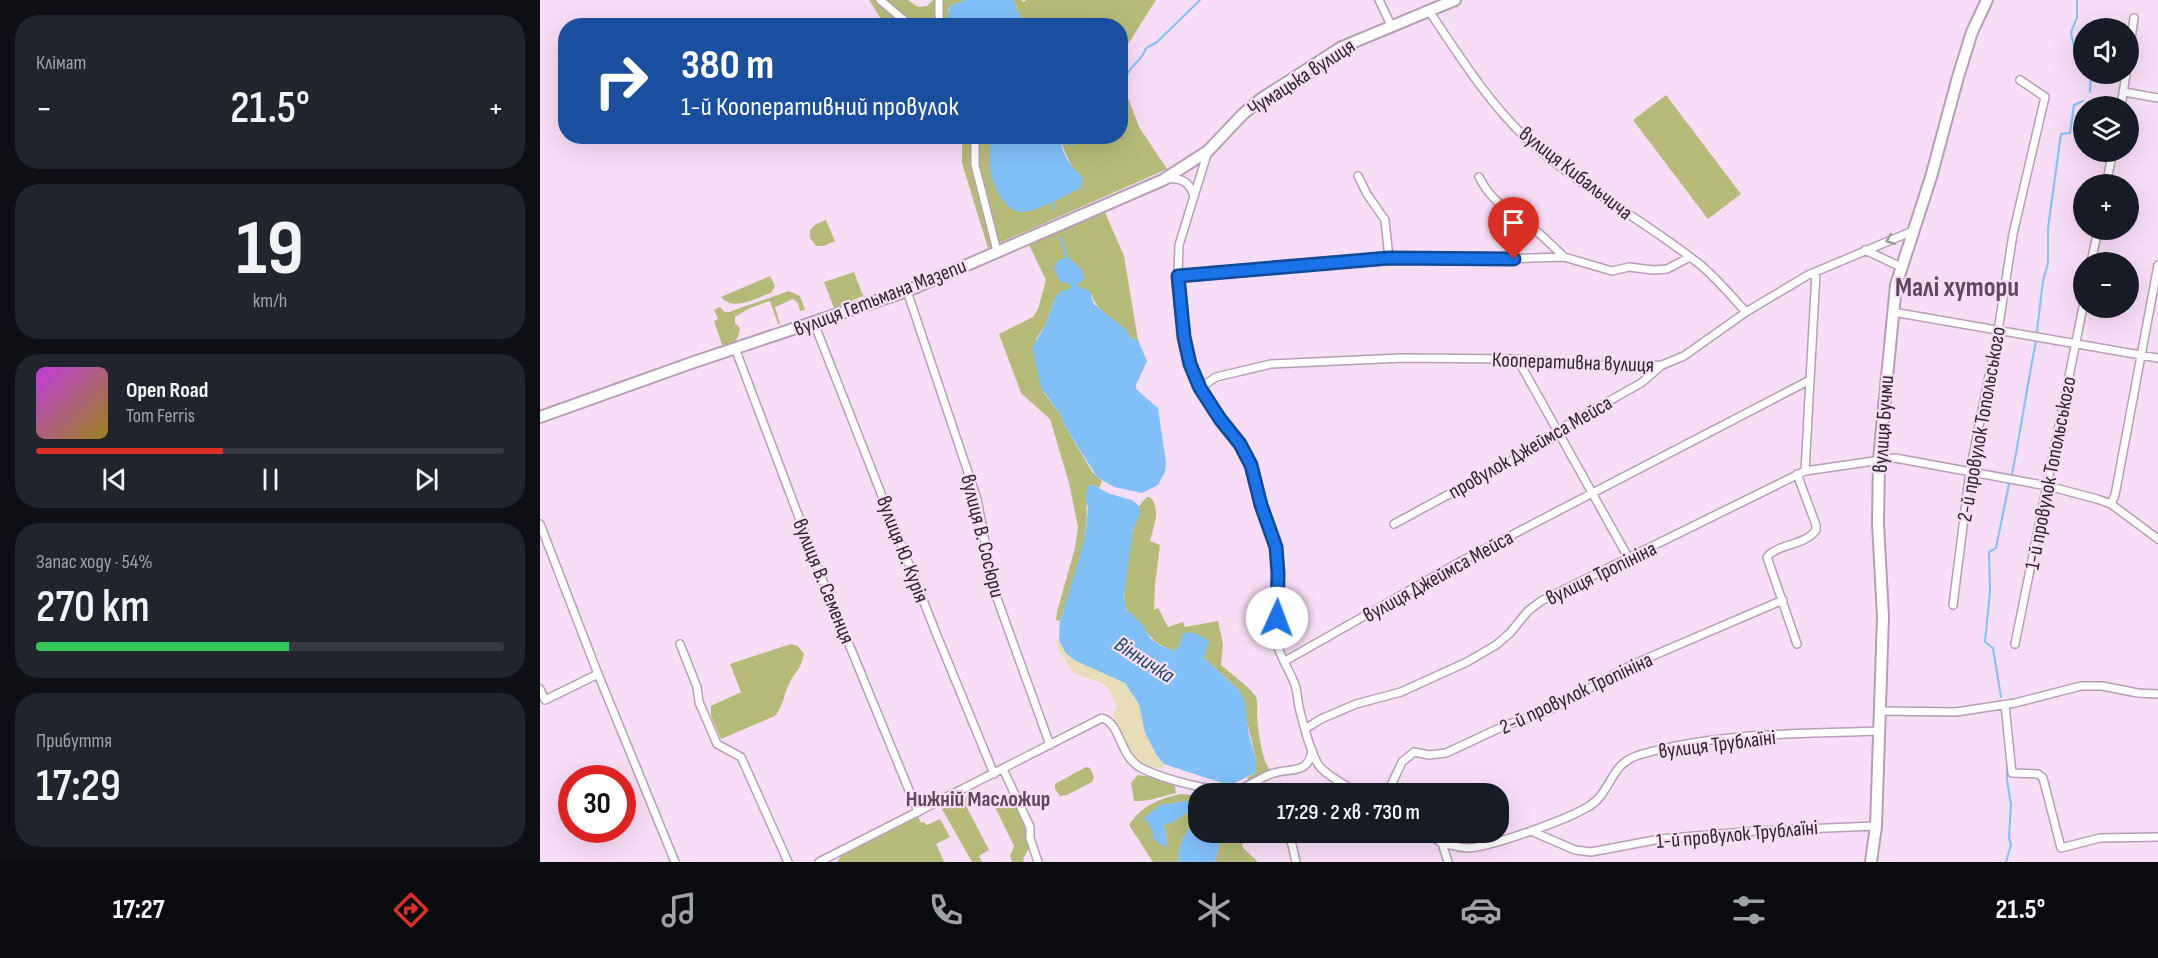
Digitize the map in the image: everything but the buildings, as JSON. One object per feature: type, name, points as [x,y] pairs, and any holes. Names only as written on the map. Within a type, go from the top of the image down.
[{"type":"street","points":[[880,0],[901,18]]},
{"type":"street","points":[[939,0],[939,18]]},
{"type":"street","points":[[1379,0],[1391,25]]},
{"type":"street","name":"Чумацька вулиця","points":[[1341,783],[1319,766],[1305,729],[1296,688],[1278,650],[1276,640],[1278,573],[1276,547],[1261,505],[1251,465],[1240,444],[1200,388],[1190,364],[1184,337],[1178,276],[1179,245],[1208,150],[1243,114],[1261,99],[1341,46],[1455,0]]},
{"type":"street","points":[[1972,32],[1979,0]]},
{"type":"street","name":"вулиця Бучми","points":[[1871,862],[1876,826],[1883,617],[1878,524],[1879,459],[1896,285],[1916,230],[1972,32],[1987,0]]},
{"type":"street","name":"вулиця Кибальчича","points":[[1429,11],[1472,76],[1526,137],[1557,164],[1701,265],[1746,312]]},
{"type":"street","name":"2-й провулок Топольського","points":[[1953,605],[1970,471],[1998,331],[2013,234],[2045,97],[2020,80]]},
{"type":"street","points":[[2123,96],[2125,84]]},
{"type":"street","points":[[2124,92],[2158,98]]},
{"type":"street","points":[[975,144],[975,165],[997,251]]},
{"type":"street","name":"вулиця Гетьмана Мазепи","points":[[540,417],[735,348],[907,291],[1163,180],[1208,150]]},
{"type":"street","points":[[1358,176],[1385,220],[1389,258]]},
{"type":"street","points":[[1479,177],[1486,192],[1495,202],[1529,225],[1564,257]]},
{"type":"street","points":[[1163,180],[1175,178],[1185,181],[1191,186],[1194,197]]},
{"type":"street","name":"Кооперативна вулиця","points":[[1200,388],[1216,377],[1271,364],[1402,358],[1518,360],[1623,367],[1662,365],[1690,353],[1746,312],[1816,272],[1916,230]]},
{"type":"street","points":[[1865,250],[1901,267]]},
{"type":"street","points":[[1178,276],[1389,258],[1467,260],[1564,257],[1612,271],[1629,267],[1653,270],[1667,269],[1690,257]]},
{"type":"street","points":[[2110,504],[2115,495],[2158,265]]},
{"type":"street","points":[[1805,471],[1816,272]]},
{"type":"street","name":"вулиця В. Сосюри","points":[[907,291],[977,499],[994,590],[1050,746]]},
{"type":"street","points":[[1893,312],[2158,358]]},
{"type":"street","name":"1-й провулок Топольського","points":[[2015,644],[2081,318]]},
{"type":"street","name":"вулиця Ю. Курія","points":[[814,323],[994,774]]},
{"type":"street","name":"вулиця В. Семенця","points":[[735,348],[823,581],[918,812]]},
{"type":"street","points":[[1518,360],[1629,559]]},
{"type":"street","name":"провулок Джеймса Мейса","points":[[1394,524],[1551,439],[1565,426],[1641,383],[1662,365]]},
{"type":"street","name":"вулиця Джеймса Мейса","points":[[1285,661],[1456,564],[1810,380]]},
{"type":"street","name":"вулиця Тропініна","points":[[1305,729],[1356,704],[1401,692],[1467,662],[1496,645],[1510,633],[1528,611],[1541,601],[1805,471],[1895,458],[2048,486],[2110,504],[2158,539]]},
{"type":"street","points":[[1797,474],[1816,530],[1807,538],[1772,551],[1767,557],[1797,644]]},
{"type":"street","points":[[540,524],[675,862]]},
{"type":"street","name":"2-й провулок Тропініна","points":[[1392,783],[1402,762],[1414,752],[1446,753],[1504,726],[1551,709],[1636,663],[1783,600]]},
{"type":"street","points":[[680,644],[697,687],[699,702],[717,744],[741,757],[788,862]]},
{"type":"street","points":[[540,689],[545,700],[598,674]]},
{"type":"street","points":[[1880,711],[1956,712],[2005,705],[2081,686],[2102,686],[2158,694]]},
{"type":"street","points":[[2005,705],[2012,773],[2038,774],[2043,778],[2061,848],[2100,838],[2158,837]]},
{"type":"street","points":[[824,861],[1102,718],[1113,725],[1123,748],[1133,762],[1143,769],[1208,789],[1237,789],[1273,773],[1301,768],[1308,763],[1312,747]]},
{"type":"street","name":"вулиця Трублаїні","points":[[1509,838],[1588,808],[1602,794],[1616,769],[1627,760],[1639,755],[1681,745],[1742,737],[1880,731]]},
{"type":"street","points":[[1004,769],[1030,826],[1030,838],[1038,862]]},
{"type":"street","name":"1-й провулок Трублаїні","points":[[1531,831],[1575,850],[1591,852],[1660,839],[1756,831],[1876,826]]},
{"type":"street","points":[[1292,843],[1296,862]]},
{"type":"street","points":[[1442,843],[1448,862]]},
{"type":"street","name":"вулиця Трублаїні","points":[[1442,843],[1467,848],[1491,843]]},
{"type":"green space","points":[[869,0],[908,0],[918,7],[927,6],[933,0],[966,0],[951,5],[948,10],[950,18],[881,18]]},
{"type":"green space","points":[[1013,0],[1024,2],[1026,0],[1156,0],[1128,44],[1128,18],[1021,18]]},
{"type":"green space","points":[[1666,95],[1741,194],[1708,219],[1633,120]]},
{"type":"green space","points":[[1128,98],[1139,127],[1167,169],[988,248],[962,163],[962,144],[991,144],[991,174],[1073,169],[1061,144],[1128,144]]},
{"type":"green space","points":[[1105,212],[1124,256],[1138,340],[1132,339],[1102,311],[1092,294],[1060,292],[1054,300],[1046,324],[1036,339],[1044,393],[1060,414],[1093,473],[1102,481],[1099,488],[1093,485],[1088,486],[1084,540],[1060,621],[1056,620],[1057,612],[1075,548],[1078,527],[1069,483],[1050,419],[1021,393],[999,334],[1033,317],[1038,309],[1046,280],[1028,243]]},
{"type":"green space","points":[[826,220],[835,241],[824,246],[816,246],[810,238],[810,230],[816,224]]},
{"type":"green space","points":[[854,272],[863,296],[834,308],[824,282]]},
{"type":"green space","points":[[770,276],[775,286],[771,293],[738,304],[721,297]]},
{"type":"green space","points":[[789,291],[800,296],[805,310],[800,311],[798,303],[793,299],[775,307],[780,324],[778,324],[770,301],[750,308],[735,317],[735,323],[740,328],[737,339],[723,348],[714,321],[718,319],[714,310],[720,307],[725,312],[729,312]]},
{"type":"green space","points":[[1147,497],[1150,497],[1154,502],[1156,513],[1150,541],[1160,545],[1154,610],[1158,608],[1168,627],[1183,622],[1185,627],[1218,621],[1223,644],[1221,665],[1246,685],[1256,697],[1261,747],[1266,763],[1273,773],[1253,783],[1247,778],[1256,772],[1256,760],[1240,691],[1204,658],[1183,634],[1179,646],[1174,651],[1169,649],[1152,638],[1126,608],[1125,581],[1139,506]]},
{"type":"green space","points":[[791,644],[798,646],[804,654],[775,716],[721,739],[711,716],[711,706],[741,692],[730,664]]},
{"type":"green space","points":[[1086,767],[1090,768],[1094,777],[1092,782],[1067,795],[1060,796],[1055,789],[1055,784]]},
{"type":"green space","points":[[1138,775],[1153,777],[1175,786],[1176,793],[1150,800],[1134,801],[1131,783]]},
{"type":"green space","points":[[1013,793],[1028,827],[1030,846],[1023,859],[1024,862],[1012,862],[1010,856],[1014,846],[993,803]]},
{"type":"green space","points":[[1181,794],[1188,795],[1188,801],[1160,805],[1145,818],[1167,842],[1164,825],[1167,822],[1172,823],[1188,812],[1188,832],[1179,851],[1179,862],[1153,862],[1129,825],[1145,808]]},
{"type":"green space","points":[[971,795],[974,801],[966,806],[989,850],[979,856],[982,862],[972,862],[942,809]]},
{"type":"green space","points":[[918,816],[921,823],[924,822],[927,825],[940,819],[950,837],[936,844],[944,862],[837,862],[845,853]]},
{"type":"green space","points":[[1220,843],[1243,843],[1244,849],[1258,862],[1215,862]]},
{"type":"sand","points":[[1059,640],[1065,652],[1125,683],[1139,704],[1145,733],[1164,764],[1162,769],[1141,764],[1130,756],[1118,732],[1113,713],[1117,707],[1108,688],[1104,684],[1072,671],[1057,648]]},
{"type":"water","points":[[966,0],[1013,0],[1021,18],[949,18],[951,5]]},
{"type":"water","points":[[990,144],[1061,144],[1067,159],[1082,176],[1081,188],[1035,209],[1015,211],[1005,203],[997,191],[992,179],[989,160]]},
{"type":"water","points":[[1068,257],[1082,270],[1084,279],[1076,286],[1090,291],[1094,304],[1125,329],[1132,339],[1138,340],[1147,361],[1136,389],[1158,408],[1166,463],[1165,472],[1158,485],[1142,493],[1114,487],[1097,477],[1066,428],[1060,414],[1041,388],[1032,348],[1046,324],[1055,298],[1060,292],[1071,288],[1070,284],[1060,282],[1054,268],[1058,260]]},
{"type":"water","points":[[1093,485],[1110,494],[1132,500],[1139,506],[1140,514],[1133,530],[1127,571],[1124,596],[1126,609],[1142,624],[1150,638],[1161,646],[1174,651],[1179,646],[1183,633],[1197,634],[1209,641],[1204,658],[1240,691],[1245,703],[1249,735],[1256,760],[1256,772],[1235,783],[1222,783],[1164,764],[1145,733],[1139,704],[1125,683],[1074,660],[1065,652],[1059,640],[1060,621],[1086,530],[1088,507],[1085,499],[1088,486]]},
{"type":"water","points":[[1188,801],[1188,812],[1172,823],[1164,825],[1166,848],[1153,839],[1153,831],[1144,818],[1160,805]]},
{"type":"water","points":[[1188,832],[1188,843],[1220,843],[1215,862],[1179,862],[1179,851]]},
{"type":"waterway","points":[[1128,74],[1146,48],[1157,42],[1200,0]]},
{"type":"waterway","points":[[2077,0],[2077,18]]},
{"type":"waterway","points":[[2073,28],[2071,33],[2073,42]]},
{"type":"waterway","points":[[2090,84],[2090,92]]},
{"type":"waterway","points":[[2037,331],[2043,281],[2048,263],[2048,228],[2061,134],[2070,133],[2073,112]]},
{"type":"waterway","points":[[1051,200],[1054,210]]},
{"type":"waterway","name":"Вінничка","points":[[1061,238],[1067,259]]},
{"type":"waterway","points":[[2012,474],[2036,341]]},
{"type":"waterway","points":[[2001,697],[1993,648],[1985,642],[1990,591],[1989,552],[1996,548],[2009,484]]},
{"type":"waterway","points":[[2006,862],[2011,845],[2007,753]]},
{"type":"district","name":"Малі хутори","points":[[1957,287]]},
{"type":"district","name":"Нижній Масложир","points":[[978,798]]},
{"type":"route","points":[[1277,618],[1276,547],[1261,505],[1251,465],[1240,444],[1200,388],[1190,364],[1184,337],[1178,276],[1389,258],[1514,259]]}]
